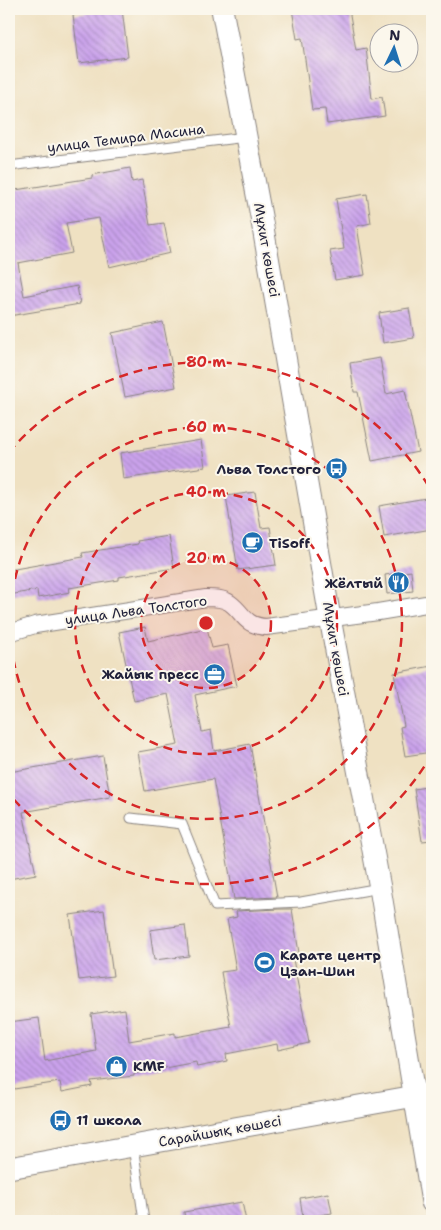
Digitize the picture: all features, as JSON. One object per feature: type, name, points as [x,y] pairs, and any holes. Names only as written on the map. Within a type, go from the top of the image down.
[{"type":"street","name":"Мұхит көшесі","points":[[222,9],[260,209],[330,618],[380,888],[424,1094],[432,1202]]},
{"type":"street","name":"улица Льва Толстого","points":[[9,632],[35,625],[206,598],[217,598],[229,603],[248,622],[256,626],[266,627],[432,603]]},
{"type":"street","name":"Сарайшық көшесі","points":[[9,1168],[424,1094]]},
{"type":"lane","name":"улица Темира Масина","points":[[9,166],[246,137]]},
{"type":"lane","points":[[131,818],[182,824],[216,906],[301,902],[380,888]]},
{"type":"lane","points":[[133,1146],[144,1221]]},
{"type":"building","points":[[122,9],[128,57],[79,63],[73,15]]},
{"type":"building","points":[[292,9],[349,9],[356,50],[366,48],[372,99],[382,97],[385,116],[327,124],[325,109],[312,110],[302,38],[297,39]]},
{"type":"building","points":[[130,168],[132,182],[142,180],[150,225],[164,223],[170,253],[109,267],[99,218],[66,223],[72,253],[18,263],[24,296],[77,286],[80,304],[9,316],[9,191],[92,178],[92,175]]},
{"type":"building","points":[[367,194],[371,223],[357,226],[365,275],[335,280],[330,251],[344,249],[336,199]]},
{"type":"building","points":[[409,308],[414,338],[383,343],[379,313]]},
{"type":"building","points":[[163,322],[176,387],[125,397],[112,333]]},
{"type":"building","points":[[380,358],[386,394],[405,390],[418,452],[372,461],[358,392],[354,392],[350,363]]},
{"type":"building","points":[[201,440],[205,467],[123,479],[120,453]]},
{"type":"building","points":[[255,492],[261,528],[270,527],[276,565],[238,570],[226,496]]},
{"type":"building","points":[[432,497],[432,529],[384,537],[379,506]]},
{"type":"building","points":[[169,536],[174,568],[69,588],[70,592],[38,598],[37,590],[9,595],[9,570],[83,557],[82,553],[138,544],[137,541]]},
{"type":"building","name":"Жёлтый","points":[[411,571],[413,591],[387,594],[385,575]]},
{"type":"building","points":[[145,627],[148,641],[207,628],[212,648],[228,645],[237,686],[195,695],[202,732],[211,730],[214,751],[250,744],[277,897],[234,899],[213,779],[145,791],[138,752],[178,745],[168,694],[134,701],[119,632]]},
{"type":"building","points":[[432,666],[432,715],[429,715],[432,752],[405,756],[400,727],[404,726],[394,673]]},
{"type":"building","points":[[103,756],[110,797],[23,812],[36,874],[9,879],[9,772]]},
{"type":"building","points":[[432,786],[432,840],[422,841],[414,789]]},
{"type":"building","points":[[292,909],[299,953],[292,954],[309,1043],[278,1050],[277,1044],[226,1054],[227,1061],[197,1067],[196,1062],[134,1074],[134,1076],[91,1081],[92,1086],[62,1092],[60,1082],[14,1089],[9,1051],[9,1022],[39,1018],[45,1061],[96,1051],[91,1014],[125,1009],[129,1041],[175,1033],[175,1037],[231,1027],[221,972],[236,970],[227,919],[237,917],[236,911]]},
{"type":"building","points":[[104,910],[113,976],[79,980],[70,915]]},
{"type":"building","points":[[185,925],[189,956],[154,960],[150,930]]},
{"type":"building","points":[[328,1193],[332,1213],[303,1218],[300,1198]]},
{"type":"building","points":[[242,1202],[246,1221],[185,1221],[184,1212]]},
{"type":"place","name":"Льва Толстого","points":[[337,469]]},
{"type":"place","name":"TiSoff","points":[[253,543]]},
{"type":"place","name":"Жёлтый","points":[[399,583]]},
{"type":"place","name":"Жайык пресс","points":[[215,674]]},
{"type":"place","name":"Карате центр Цзан-Шин","points":[[264,963]]},
{"type":"place","name":"KMF","points":[[117,1066]]},
{"type":"place","name":"11 школа","points":[[60,1120]]}]
